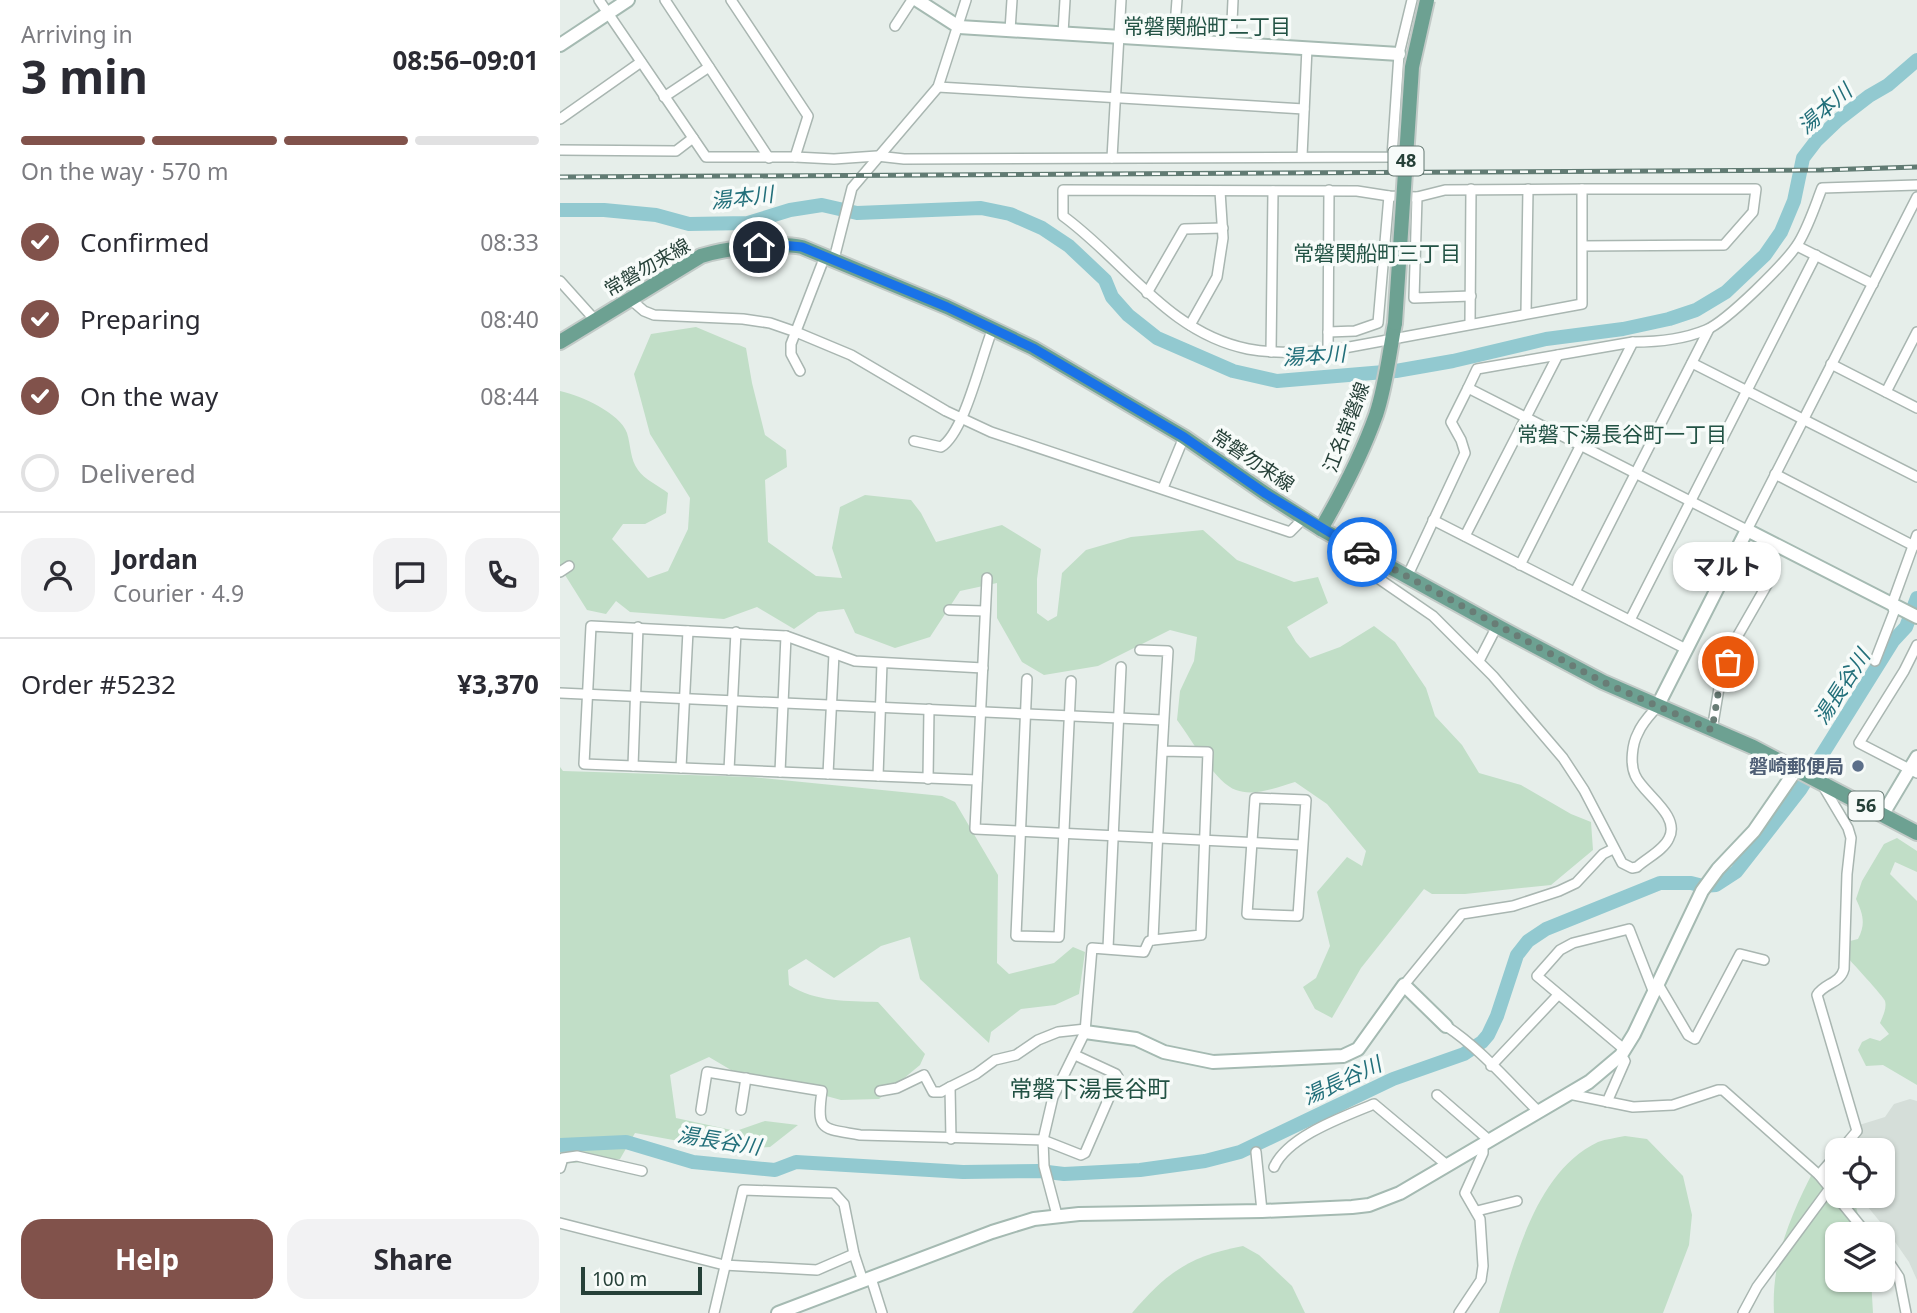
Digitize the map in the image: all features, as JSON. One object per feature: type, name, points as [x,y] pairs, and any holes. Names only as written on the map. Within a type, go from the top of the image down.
[{"type":"main road","name":"江名常磐線","points":[[1321,529],[1364,444],[1385,382],[1392,336],[1412,67],[1427,0]]},
{"type":"main road","name":"常磐勿来線","points":[[560,342],[687,263],[713,252],[782,245],[802,247],[993,328],[1033,348],[1184,437],[1321,529],[1497,626],[1603,682],[1753,747],[1917,833]]},
{"type":"street","points":[[599,0],[706,157],[834,159],[877,156],[905,159],[1392,157],[1399,54],[1412,0]]},
{"type":"street","points":[[560,45],[628,0]]},
{"type":"street","points":[[665,0],[769,158]]},
{"type":"street","points":[[731,0],[808,116],[794,157]]},
{"type":"street","points":[[895,26],[912,0]]},
{"type":"street","points":[[917,0],[959,27],[1399,54]]},
{"type":"street","points":[[800,371],[791,354],[792,344],[842,227],[849,194],[861,175],[938,87],[966,0]]},
{"type":"street","points":[[1010,30],[1012,0]]},
{"type":"street","points":[[1063,33],[1065,0]]},
{"type":"street","points":[[1112,158],[1121,0]]},
{"type":"street","points":[[1174,40],[1177,0]]},
{"type":"street","points":[[1231,44],[1233,0]]},
{"type":"street","points":[[1302,156],[1307,48]]},
{"type":"street","points":[[560,119],[641,62]]},
{"type":"street","points":[[664,97],[709,67]]},
{"type":"street","points":[[938,87],[1304,109]]},
{"type":"street","points":[[560,150],[676,150],[693,138]]},
{"type":"street","points":[[1575,592],[1710,329],[1779,267],[1797,246],[1806,231],[1822,188],[1917,185]]},
{"type":"street","points":[[1470,324],[1471,189]]},
{"type":"street","points":[[1582,189],[1582,246],[1582,304],[1392,336],[1328,351],[1271,352],[1226,343],[1190,325],[1147,293],[1089,236],[1063,216],[1063,190],[1329,190],[1417,197],[1445,190],[1471,189],[1528,189],[1582,189],[1756,189],[1753,212],[1724,245],[1582,246]]},
{"type":"street","points":[[1526,313],[1528,189]]},
{"type":"street","points":[[1328,351],[1329,190]]},
{"type":"street","points":[[1190,325],[1217,278],[1223,228],[1220,191]]},
{"type":"street","points":[[1271,352],[1273,191]]},
{"type":"street","points":[[1328,331],[1355,331],[1378,323],[1389,196]]},
{"type":"street","points":[[1417,197],[1413,298],[1471,296]]},
{"type":"street","points":[[1369,572],[1445,626],[1479,661],[1563,758],[1584,790],[1622,863],[1637,867],[1665,845],[1671,834],[1671,827],[1661,805],[1634,774],[1634,743],[1638,733],[1657,707],[1917,197]]},
{"type":"street","points":[[1147,293],[1184,229],[1223,228]]},
{"type":"street","points":[[1797,246],[1872,284]]},
{"type":"street","points":[[1630,620],[1816,255]]},
{"type":"street","points":[[560,281],[595,320]]},
{"type":"street","points":[[630,299],[644,311],[654,315],[743,318],[796,332],[851,355],[962,419],[1015,440],[1290,532],[1304,518]]},
{"type":"street","points":[[914,441],[942,447],[949,441],[962,419],[993,328]]},
{"type":"street","points":[[1404,595],[1433,520],[1465,453],[1451,422],[1477,369],[1633,342],[1659,342],[1710,329]]},
{"type":"street","points":[[1886,392],[1917,332]]},
{"type":"street","points":[[1520,565],[1633,342]]},
{"type":"street","points":[[1465,537],[1558,355]]},
{"type":"street","points":[[1692,363],[1917,477]]},
{"type":"street","points":[[1831,365],[1917,408]]},
{"type":"street","points":[[1468,388],[1917,617]]},
{"type":"street","points":[[1163,488],[1184,437]]},
{"type":"street","points":[[1775,474],[1914,546]]},
{"type":"street","points":[[1433,520],[1686,649]]},
{"type":"street","points":[[1875,661],[1896,606],[1917,535]]},
{"type":"street","points":[[1712,730],[1719,688],[1737,637],[1772,576]]},
{"type":"street","points":[[987,578],[975,829],[1302,845]]},
{"type":"street","points":[[949,610],[985,611]]},
{"type":"street","points":[[977,780],[584,764],[591,626],[786,636],[855,662],[983,668]]},
{"type":"street","points":[[1479,661],[1497,626]]},
{"type":"street","points":[[633,766],[638,628]]},
{"type":"street","points":[[681,768],[688,631]]},
{"type":"street","points":[[729,770],[736,632]]},
{"type":"street","points":[[780,772],[786,636]]},
{"type":"street","points":[[1913,771],[1859,743],[1917,645]]},
{"type":"street","points":[[1140,650],[1168,650],[1153,940]]},
{"type":"street","points":[[828,774],[834,654]]},
{"type":"street","points":[[878,776],[882,663]]},
{"type":"street","points":[[1108,948],[1121,667]]},
{"type":"street","points":[[1027,679],[1016,936],[1027,937],[1059,937],[1071,681]]},
{"type":"street","points":[[560,693],[1163,720]]},
{"type":"street","points":[[928,779],[929,709]]},
{"type":"street","points":[[1057,1215],[1046,1180],[1043,1140],[1053,1097],[1085,1030],[1092,948],[1144,952],[1153,940],[1201,935],[1208,752],[1162,751]]},
{"type":"street","points":[[1883,814],[1913,771],[1917,757]]},
{"type":"street","points":[[778,1313],[1021,1222],[1057,1215],[1262,1211],[1369,1205],[1400,1193],[1568,1094],[1607,1068],[1623,1053],[1710,879],[1809,777],[1848,828],[1851,838],[1842,975],[1820,988],[1817,995],[1857,1131],[1851,1138]]},
{"type":"street","points":[[1255,798],[1306,800],[1298,916],[1247,914],[1253,843],[1255,798]]},
{"type":"street","points":[[880,1091],[897,1088],[924,1075],[933,1092],[941,1092],[976,1074],[995,1060],[1024,1051],[1038,1040],[1058,1032],[1085,1030],[1136,1039],[1164,1052],[1213,1062],[1343,1056],[1352,1053],[1363,1043],[1404,985],[1462,914],[1513,906],[1539,895],[1559,891],[1576,883],[1603,854],[1613,849]]},
{"type":"street","points":[[1607,1102],[1625,1061],[1623,1053],[1537,976],[1560,950],[1573,943],[1629,929],[1656,989],[1688,1035],[1695,1039],[1741,954],[1764,960]]},
{"type":"street","points":[[1404,985],[1446,1026],[1470,1042],[1539,1112]]},
{"type":"street","points":[[1491,1066],[1558,995]]},
{"type":"street","points":[[701,1110],[707,1072],[822,1090],[820,1121],[824,1127],[831,1130],[860,1135],[1043,1140],[1077,1155],[1085,1153],[1117,1083],[1116,1074],[1075,1055]]},
{"type":"street","points":[[741,1110],[746,1078]]},
{"type":"street","points":[[950,1087],[951,1139]]},
{"type":"street","points":[[1568,1094],[1633,1107],[1673,1105],[1723,1090],[1825,1182]]},
{"type":"street","points":[[1437,1095],[1486,1143]]},
{"type":"street","points":[[1274,1167],[1279,1157],[1291,1146],[1340,1118],[1374,1104],[1448,1166]]},
{"type":"street","points":[[1459,1313],[1481,1280],[1482,1233],[1477,1211],[1465,1193],[1486,1143]]},
{"type":"street","points":[[1256,1152],[1262,1211]]},
{"type":"street","points":[[560,1168],[563,1158],[577,1156],[642,1171]]},
{"type":"street","points":[[1819,1175],[1825,1168]]},
{"type":"street","points":[[714,1313],[743,1189],[834,1193],[844,1204],[854,1254],[881,1313]]},
{"type":"street","points":[[1743,1313],[1757,1287],[1825,1195]]},
{"type":"street","points":[[1477,1211],[1517,1201]]},
{"type":"street","points":[[1846,1208],[1857,1222]]},
{"type":"street","points":[[560,1223],[724,1265],[817,1270],[854,1254]]},
{"type":"street","points":[[1895,1271],[1899,1277],[1906,1313]]},
{"type":"shaded area","points":[[1910,1099],[1917,1101],[1917,1280],[1895,1242],[1895,1222],[1880,1222],[1869,1208],[1895,1208],[1895,1138],[1857,1138],[1856,1126],[1885,1117],[1894,1104]]},
{"type":"green space","points":[[696,327],[746,348],[765,435],[786,450],[787,467],[765,480],[768,542],[816,576],[842,578],[832,548],[840,507],[865,495],[911,500],[936,542],[1002,525],[1041,549],[1037,579],[1037,613],[1048,621],[1057,616],[1062,573],[1086,550],[1131,537],[1203,530],[1237,560],[1294,582],[1318,577],[1328,603],[1287,627],[1310,658],[1340,647],[1374,626],[1395,642],[1426,688],[1435,716],[1462,745],[1479,773],[1521,785],[1571,814],[1591,822],[1593,850],[1551,885],[1465,894],[1432,894],[1424,889],[1361,968],[1332,1018],[1315,1009],[1303,987],[1316,978],[1330,946],[1317,892],[1347,857],[1362,866],[1366,851],[1327,804],[1295,782],[1266,790],[1243,792],[1228,786],[1212,770],[1177,720],[1180,691],[1194,661],[1197,637],[1170,630],[1098,666],[1044,675],[1022,662],[997,618],[997,583],[960,591],[930,637],[895,648],[855,633],[844,609],[818,612],[794,629],[757,607],[724,619],[630,612],[616,601],[606,614],[587,610],[560,567],[560,391],[588,401],[616,419],[627,433],[635,466],[668,493],[666,513],[645,524],[623,524],[612,539],[648,578],[668,571],[688,529],[690,498],[650,434],[634,374],[651,334]]},
{"type":"green space","points":[[560,767],[563,771],[752,777],[942,796],[955,802],[998,875],[997,963],[1009,974],[1054,963],[1073,947],[1085,952],[1079,994],[1055,1005],[1021,1009],[991,1032],[989,1043],[920,979],[910,937],[881,946],[834,978],[806,959],[788,970],[789,985],[821,998],[878,1002],[925,1054],[920,1065],[879,1099],[841,1100],[731,1070],[709,1057],[670,1075],[676,1118],[736,1131],[765,1121],[798,1125],[770,1147],[728,1150],[635,1133],[620,1159],[560,1164]]},
{"type":"green space","points":[[1897,838],[1917,851],[1917,872],[1895,862],[1890,874],[1917,901],[1917,1085],[1883,1065],[1866,1066],[1858,1050],[1862,1042],[1870,1038],[1880,1041],[1889,1034],[1880,1023],[1885,1001],[1844,954],[1850,941],[1858,939],[1862,929],[1862,914],[1856,899],[1862,881],[1884,844]]},
{"type":"green space","points":[[1625,1136],[1647,1139],[1683,1176],[1692,1215],[1689,1245],[1663,1313],[1499,1313],[1522,1241],[1545,1193],[1577,1155],[1598,1142]]},
{"type":"green space","points":[[1825,1166],[1825,1208],[1856,1208],[1860,1222],[1825,1222],[1825,1292],[1872,1292],[1873,1313],[1774,1313],[1776,1274],[1784,1238],[1815,1168]]},
{"type":"green space","points":[[1243,1246],[1259,1255],[1292,1286],[1305,1313],[1132,1313],[1157,1287],[1181,1268],[1208,1255]]},
{"type":"waterway","name":"湯本川","points":[[560,210],[604,210],[656,215],[689,224],[748,223],[790,210],[822,205],[857,213],[981,208],[1010,214],[1042,228],[1069,246],[1105,280],[1112,297],[1128,315],[1157,338],[1233,371],[1277,381],[1396,371],[1453,361],[1546,339],[1623,329],[1696,310],[1726,292],[1765,255],[1781,232],[1794,201],[1803,158],[1816,141],[1838,120],[1888,85],[1917,60]]},
{"type":"waterway","name":"湯長谷川","points":[[560,1145],[626,1142],[693,1162],[775,1170],[796,1162],[963,1172],[1039,1171],[1064,1174],[1140,1170],[1205,1161],[1240,1152],[1393,1079],[1464,1054],[1482,1042],[1497,1016],[1517,955],[1528,941],[1546,929],[1660,883],[1716,885],[1736,872],[1800,790],[1893,641],[1906,627],[1917,598]]},
{"type":"railway","points":[[560,177],[1821,170],[1917,167]]},
{"type":"way so far","points":[[1362,552],[1603,682],[1712,730],[1719,688],[1728,662]]},
{"type":"place","name":"マルト","points":[[1728,662]]},
{"type":"place","name":"磐崎郵便局","points":[[1858,766]]},
{"type":"district","name":"常磐関船町二丁目","points":[[1207,27]]},
{"type":"district","name":"常磐関船町三丁目","points":[[1377,254]]},
{"type":"district","name":"常磐下湯長谷町一丁目","points":[[1622,435]]},
{"type":"district","name":"常磐下湯長谷町","points":[[1090,1089]]},
{"type":"route","points":[[759,247],[802,247],[947,307],[1033,348],[1184,437],[1266,494],[1362,552]]}]
